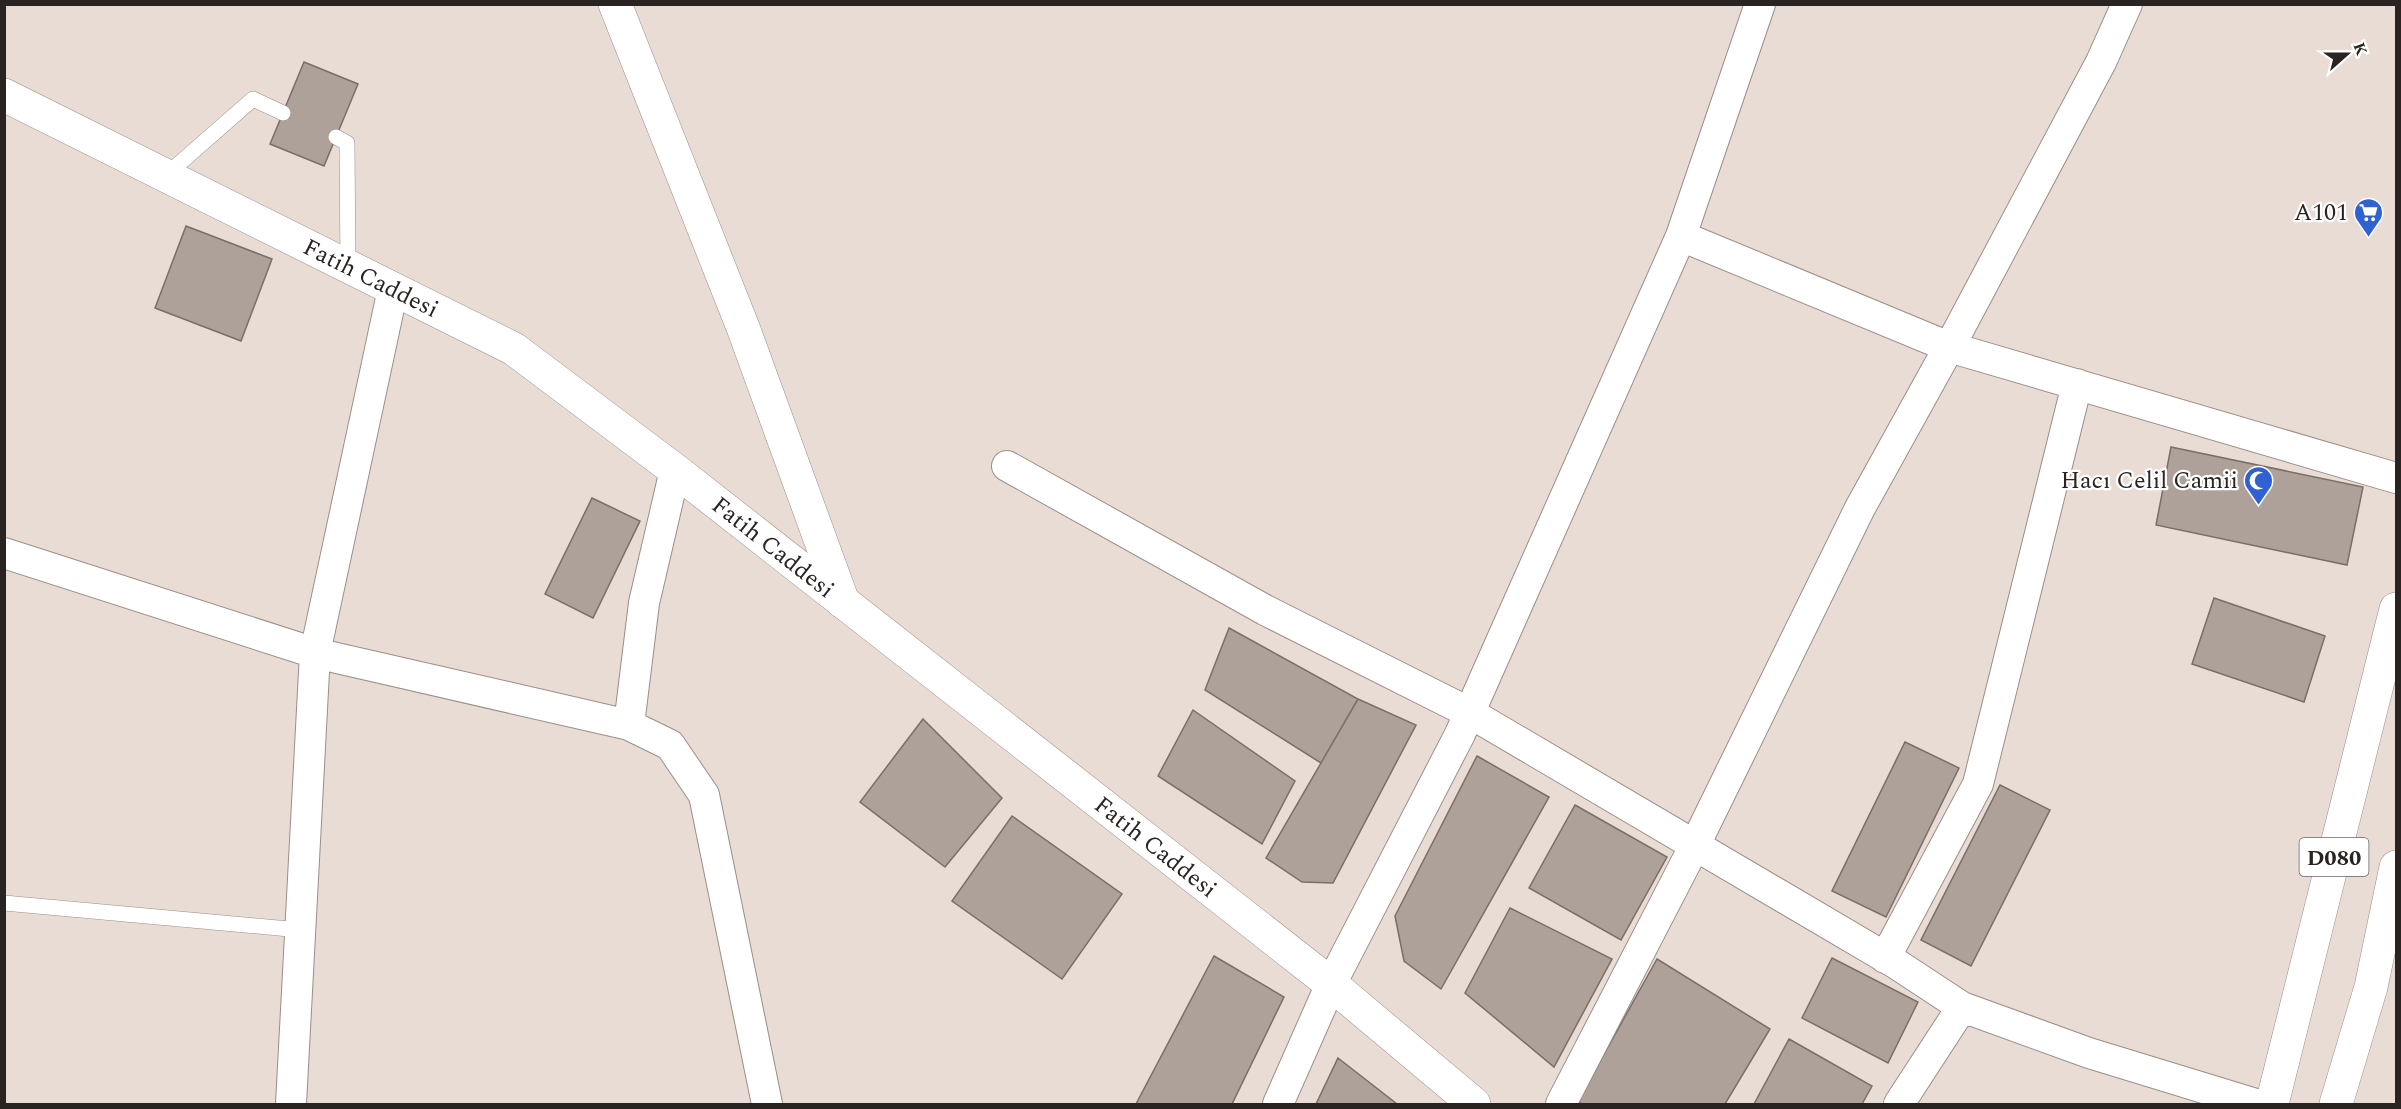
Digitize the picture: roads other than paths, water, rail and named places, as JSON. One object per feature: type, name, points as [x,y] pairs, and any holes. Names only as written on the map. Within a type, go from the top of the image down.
[{"type":"main road","points":[[615,4],[744,330],[844,603]]},
{"type":"main road","name":"Fatih Caddesi","points":[[4,95],[514,349],[675,470],[1331,984],[1474,1104]]},
{"type":"main road","name":"D080","points":[[2272,1104],[2397,609]]},
{"type":"main road","name":"D080","points":[[2336,1104],[2391,917],[2397,867]]},
{"type":"street","points":[[1278,1104],[1331,984],[1470,713],[1681,236],[1760,4]]},
{"type":"street","points":[[1562,1104],[1694,847],[1860,508],[2101,62],[2127,4]]},
{"type":"street","points":[[1681,236],[1949,347],[2397,478]]},
{"type":"street","points":[[291,1104],[315,652],[393,289]]},
{"type":"street","points":[[1885,958],[1978,784],[2077,384]]},
{"type":"street","points":[[1007,466],[1265,610],[1470,713],[1885,958],[1962,1007],[2089,1053],[2256,1104]]},
{"type":"street","points":[[629,725],[644,603],[675,470]]},
{"type":"street","points":[[4,553],[315,652],[629,725],[670,745],[704,795],[767,1104]]},
{"type":"street","points":[[1899,1104],[1962,1007]]},
{"type":"lane","points":[[165,176],[253,99],[283,113]]},
{"type":"lane","points":[[336,138],[347,143],[348,267]]},
{"type":"lane","points":[[4,903],[300,930]]},
{"type":"place","name":"A101","points":[[2369,238]]},
{"type":"place","name":"Hacı Celil Camii","points":[[2259,506]]}]
